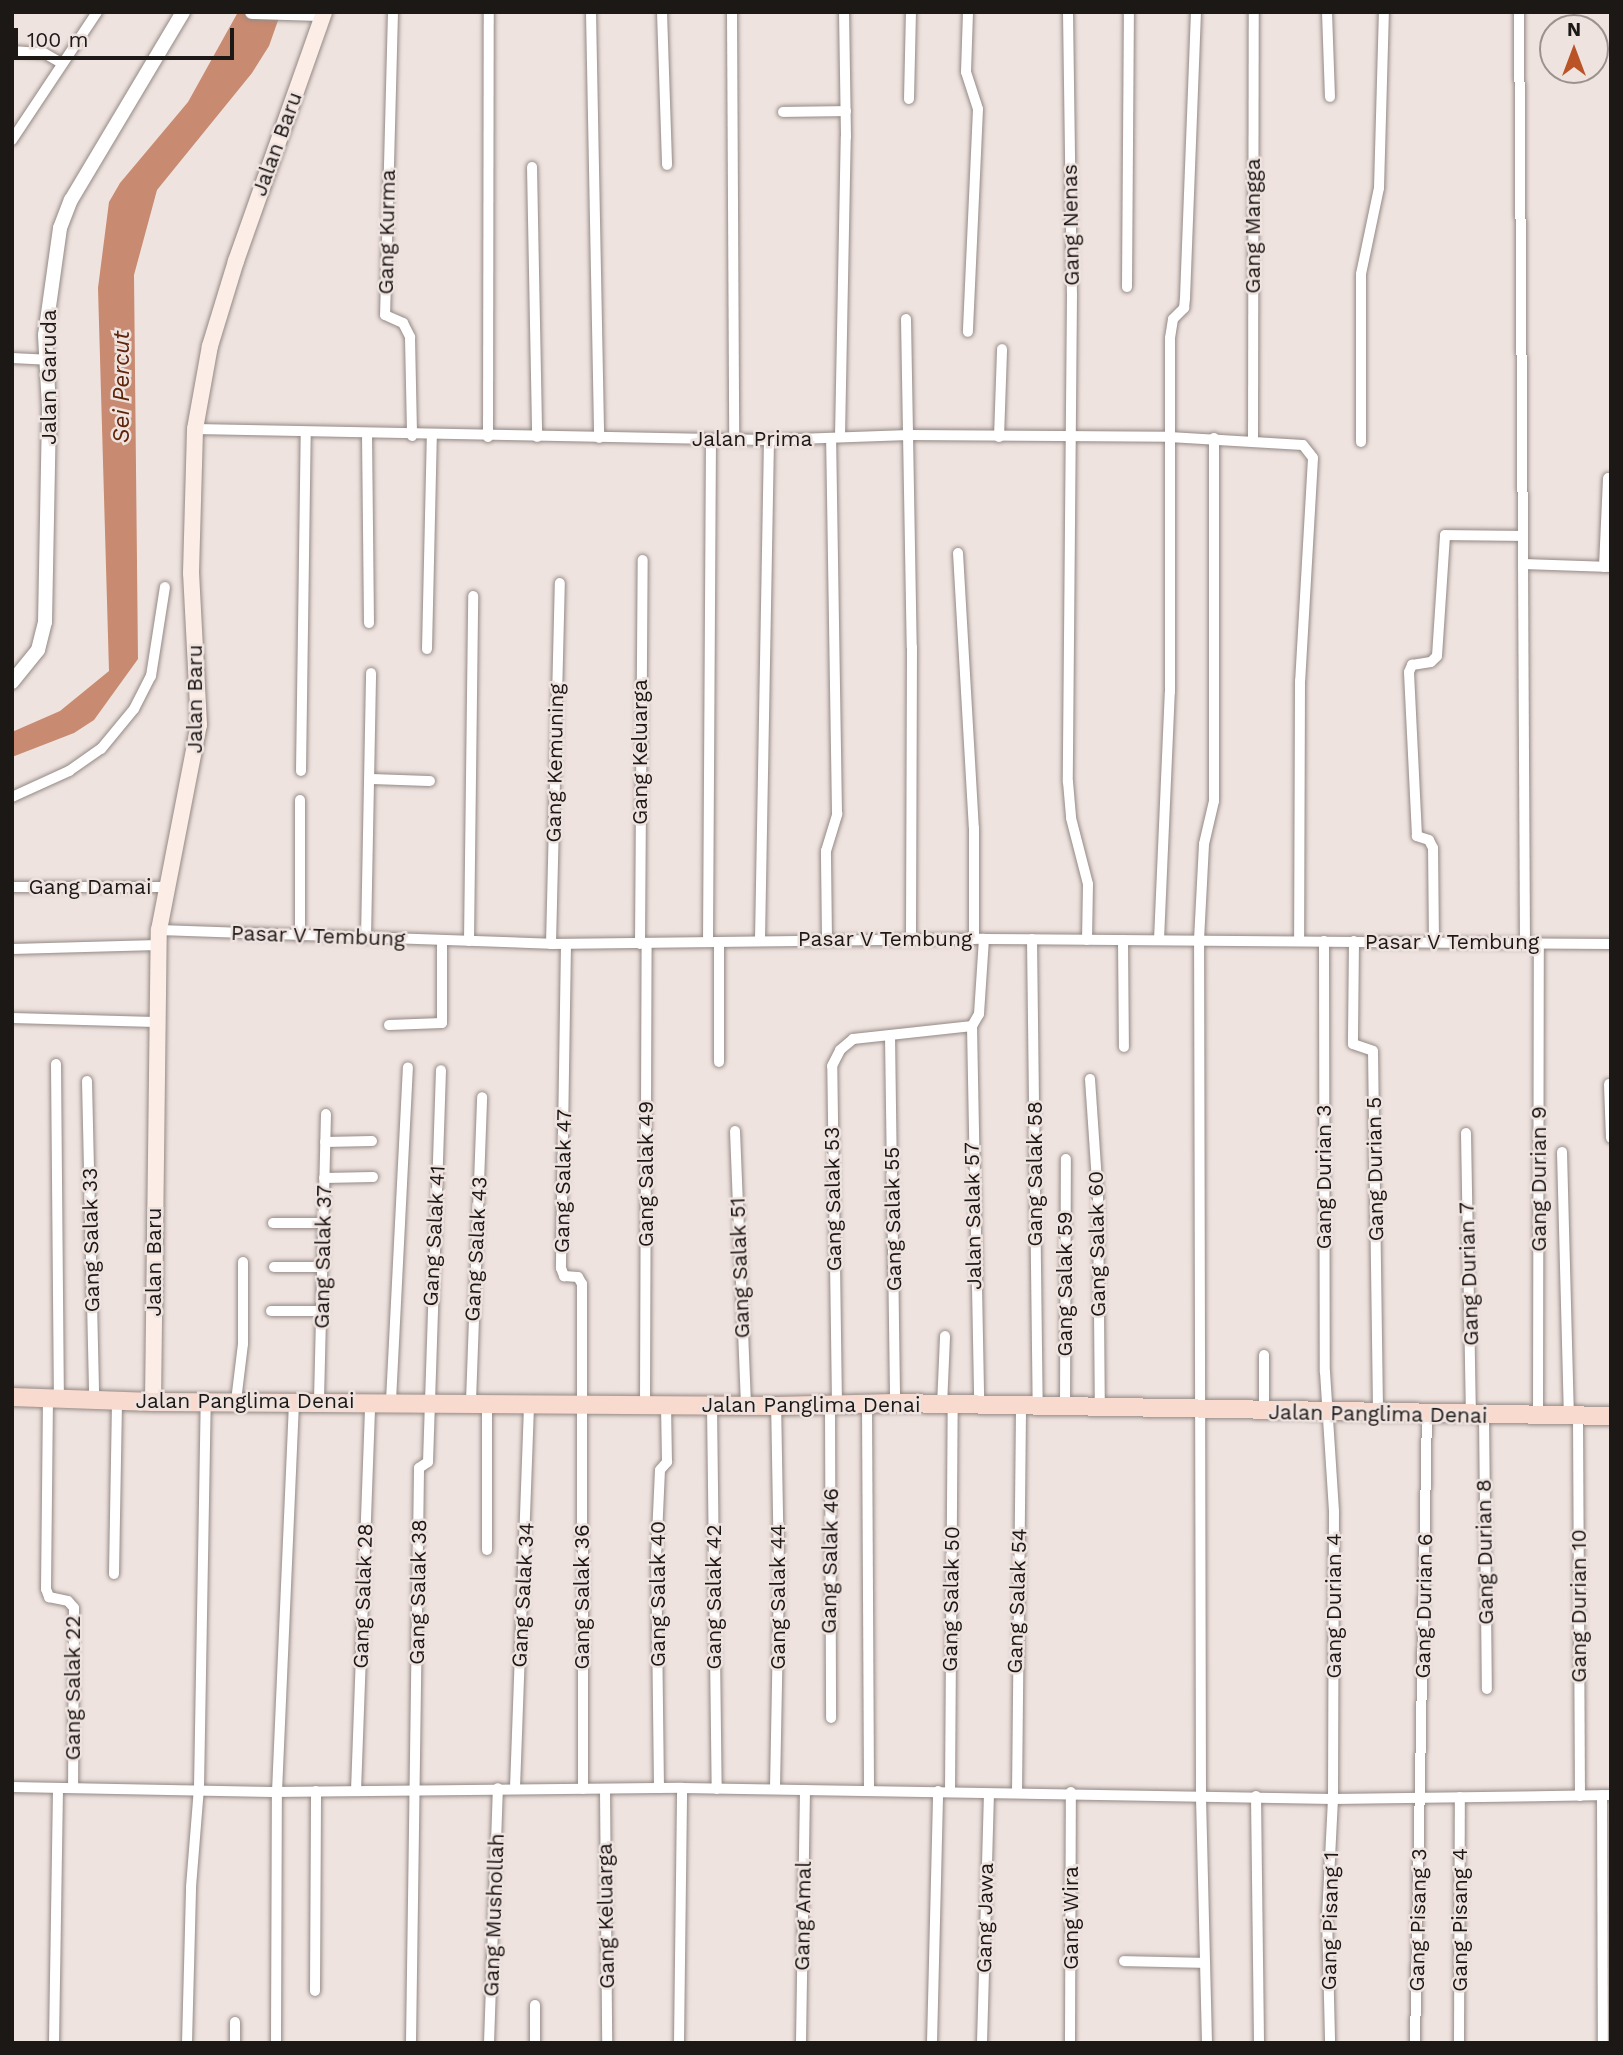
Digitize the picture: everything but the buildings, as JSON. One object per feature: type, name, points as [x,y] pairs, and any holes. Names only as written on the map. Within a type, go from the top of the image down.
[{"type":"main road","name":"Jalan Baru","points":[[153,1402],[155,1022],[159,938],[200,724],[191,573],[195,429],[210,346],[236,261],[323,13]]},
{"type":"main road","name":"Jalan Panglima Denai","points":[[12,1397],[153,1402],[479,1401],[583,1405],[776,1406],[895,1403],[1100,1410],[1611,1416]]},
{"type":"street","points":[[12,140],[97,12]]},
{"type":"street","name":"Jalan Garuda","points":[[12,682],[38,650],[45,622],[47,360],[52,264],[65,214],[183,12]]},
{"type":"street","points":[[252,12],[323,13]]},
{"type":"street","name":"Gang Kurma","points":[[393,12],[385,315],[403,323],[410,337],[412,436]]},
{"type":"street","points":[[488,438],[489,12]]},
{"type":"street","points":[[591,12],[599,438]]},
{"type":"street","points":[[662,12],[667,164]]},
{"type":"street","points":[[732,12],[734,440]]},
{"type":"street","points":[[827,939],[825,851],[837,814],[835,438],[846,111],[844,12]]},
{"type":"street","points":[[909,99],[911,12]]},
{"type":"street","points":[[968,12],[966,72],[978,109],[968,332]]},
{"type":"street","name":"Gang Nenas","points":[[1068,12],[1068,782],[1071,818],[1088,884],[1087,940]]},
{"type":"street","points":[[1128,287],[1129,12]]},
{"type":"street","points":[[1159,940],[1170,692],[1170,338],[1173,319],[1184,308],[1185,298],[1196,12]]},
{"type":"street","name":"Gang Mangga","points":[[1253,440],[1254,12]]},
{"type":"street","points":[[1327,12],[1330,97]]},
{"type":"street","points":[[1361,442],[1361,274],[1380,188],[1384,12]]},
{"type":"street","points":[[1519,12],[1525,943]]},
{"type":"street","points":[[12,51],[44,53],[61,63]]},
{"type":"street","points":[[783,112],[846,111]]},
{"type":"street","points":[[532,167],[537,437]]},
{"type":"street","points":[[906,319],[911,939]]},
{"type":"street","points":[[999,438],[1002,349]]},
{"type":"street","points":[[12,358],[47,360]]},
{"type":"street","name":"Jalan Prima","points":[[195,429],[488,438],[769,440],[909,435],[1070,439],[1169,437],[1291,442],[1307,448],[1313,458],[1300,681],[1299,940]]},
{"type":"street","points":[[301,771],[306,432]]},
{"type":"street","points":[[367,433],[369,623]]},
{"type":"street","points":[[427,649],[432,436]]},
{"type":"street","points":[[1208,2043],[1201,1794],[1199,940],[1203,844],[1214,801],[1214,438]]},
{"type":"street","points":[[711,439],[713,942],[719,1062]]},
{"type":"street","points":[[760,940],[769,440]]},
{"type":"street","points":[[1522,564],[1607,567],[1608,478]]},
{"type":"street","points":[[1434,941],[1433,848],[1429,840],[1417,836],[1409,672],[1412,665],[1431,663],[1437,656],[1445,535],[1523,536]]},
{"type":"street","name":"Jalan Salak 57","points":[[958,553],[979,939],[980,1003],[972,1026],[979,1407]]},
{"type":"street","name":"Gang Keluarga","points":[[643,560],[643,944]]},
{"type":"street","name":"Gang Kemuning","points":[[551,943],[560,583]]},
{"type":"street","points":[[12,797],[69,771],[101,749],[134,709],[151,676],[165,587]]},
{"type":"street","points":[[469,941],[473,596]]},
{"type":"street","points":[[366,938],[371,673]]},
{"type":"street","points":[[370,779],[430,781]]},
{"type":"street","points":[[300,800],[300,937]]},
{"type":"street","name":"Gang Damai","points":[[12,887],[167,887]]},
{"type":"street","name":"Pasar V Tembung","points":[[12,949],[159,938],[300,937],[643,944],[827,939],[1611,944]]},
{"type":"street","name":"Gang Salak 58","points":[[1029,1408],[1032,939]]},
{"type":"street","points":[[1123,940],[1124,1048]]},
{"type":"street","points":[[388,1025],[442,1023],[442,941]]},
{"type":"street","name":"Gang Durian 3","points":[[1324,941],[1325,1372],[1331,1412]]},
{"type":"street","name":"Gang Durian 5","points":[[1354,941],[1352,1041],[1373,1051],[1378,1413]]},
{"type":"street","name":"Gang Salak 47","points":[[566,943],[561,1268],[565,1276],[578,1277],[582,1284],[583,1405]]},
{"type":"street","name":"Gang Durian 9","points":[[1538,1416],[1539,943]]},
{"type":"street","name":"Gang Salak 49","points":[[643,944],[645,1404]]},
{"type":"street","points":[[12,1018],[155,1022]]},
{"type":"street","name":"Gang Salak 53","points":[[833,1405],[832,1066],[840,1050],[853,1039],[972,1026]]},
{"type":"street","name":"Gang Salak 55","points":[[890,1035],[895,1403]]},
{"type":"street","points":[[53,1398],[56,1064]]},
{"type":"street","points":[[390,1401],[408,1067]]},
{"type":"street","name":"Gang Salak 41","points":[[427,1402],[441,1070]]},
{"type":"street","name":"Gang Salak 60","points":[[1090,1079],[1098,1196],[1100,1410]]},
{"type":"street","name":"Gang Salak 33","points":[[87,1081],[94,1400]]},
{"type":"street","points":[[1609,1084],[1611,1138]]},
{"type":"street","name":"Gang Salak 43","points":[[482,1097],[479,1401],[487,1550]]},
{"type":"street","name":"Gang Salak 37","points":[[319,1400],[326,1114]]},
{"type":"street","name":"Gang Salak 51","points":[[736,1132],[746,1405]]},
{"type":"street","name":"Gang Durian 7","points":[[1466,1133],[1477,1416]]},
{"type":"street","points":[[325,1142],[372,1141]]},
{"type":"street","name":"Gang Durian 10","points":[[1562,1152],[1574,1417],[1580,1796]]},
{"type":"street","name":"Gang Salak 59","points":[[1065,1409],[1066,1159]]},
{"type":"street","points":[[324,1178],[373,1177]]},
{"type":"street","points":[[273,1223],[323,1223]]},
{"type":"street","points":[[236,1401],[243,1344],[243,1262]]},
{"type":"street","points":[[274,1267],[323,1267]]},
{"type":"street","points":[[271,1311],[322,1311]]},
{"type":"street","name":"Gang Salak 50","points":[[945,1336],[948,1406],[950,1792]]},
{"type":"street","points":[[1264,1354],[1264,1412]]},
{"type":"street","name":"Gang Salak 22","points":[[53,1398],[46,1592],[74,1608],[73,1787]]},
{"type":"street","points":[[276,2043],[277,1792],[294,1400]]},
{"type":"street","points":[[114,1574],[117,1401]]},
{"type":"street","points":[[187,2043],[190,1900],[199,1788],[206,1401]]},
{"type":"street","name":"Gang Salak 28","points":[[356,1791],[370,1401]]},
{"type":"street","name":"Gang Salak 38","points":[[412,1787],[419,1468],[428,1462],[427,1402]]},
{"type":"street","name":"Gang Salak 34","points":[[515,1787],[529,1403]]},
{"type":"street","name":"Gang Salak 40","points":[[659,1787],[656,1558],[660,1471],[667,1462],[666,1404]]},
{"type":"street","points":[[867,1404],[869,1790]]},
{"type":"street","name":"Gang Salak 36","points":[[583,1405],[583,1789]]},
{"type":"street","name":"Gang Salak 42","points":[[712,1405],[717,1789]]},
{"type":"street","name":"Gang Salak 46","points":[[831,1718],[833,1405]]},
{"type":"street","name":"Gang Salak 44","points":[[775,1788],[779,1571],[776,1406]]},
{"type":"street","name":"Gang Salak 54","points":[[1017,1793],[1029,1408]]},
{"type":"street","name":"Gang Durian 4","points":[[1331,1412],[1333,1799]]},
{"type":"street","name":"Gang Durian 6","points":[[1421,1797],[1427,1415]]},
{"type":"street","name":"Gang Durian 8","points":[[1477,1416],[1487,1689]]},
{"type":"street","points":[[12,1787],[199,1788],[277,1792],[412,1787],[605,1790],[682,1787],[989,1794],[1201,1794],[1333,1799],[1606,1795],[1603,2043]]},
{"type":"street","points":[[54,2043],[58,1787]]},
{"type":"street","points":[[411,2043],[412,1787]]},
{"type":"street","points":[[679,2043],[682,1787]]},
{"type":"street","name":"Gang Mushollah","points":[[489,2043],[498,1788]]},
{"type":"street","name":"Gang Keluarga","points":[[605,1790],[607,2043]]},
{"type":"street","name":"Gang Amal","points":[[801,2043],[805,1790]]},
{"type":"street","points":[[315,1991],[316,1791]]},
{"type":"street","points":[[932,2043],[938,1791]]},
{"type":"street","name":"Gang Wira","points":[[1069,2043],[1071,1792]]},
{"type":"street","name":"Gang Jawa","points":[[982,2043],[989,1794]]},
{"type":"street","points":[[1256,1796],[1259,2043]]},
{"type":"street","name":"Gang Pisang 3","points":[[1415,2043],[1421,1797]]},
{"type":"street","name":"Gang Pisang 4","points":[[1459,2043],[1460,1797]]},
{"type":"street","name":"Gang Pisang 1","points":[[1330,2043],[1327,1916],[1333,1799]]},
{"type":"street","points":[[1124,1961],[1206,1963]]},
{"type":"street","points":[[535,2006],[535,2043]]},
{"type":"street","points":[[235,2022],[235,2043]]},
{"type":"water","name":"Sei Percut","points":[[238,12],[281,12],[269,46],[252,73],[157,190],[134,275],[138,659],[94,720],[74,733],[12,757],[12,732],[60,711],[109,671],[98,288],[109,202],[120,183],[188,102]]}]
